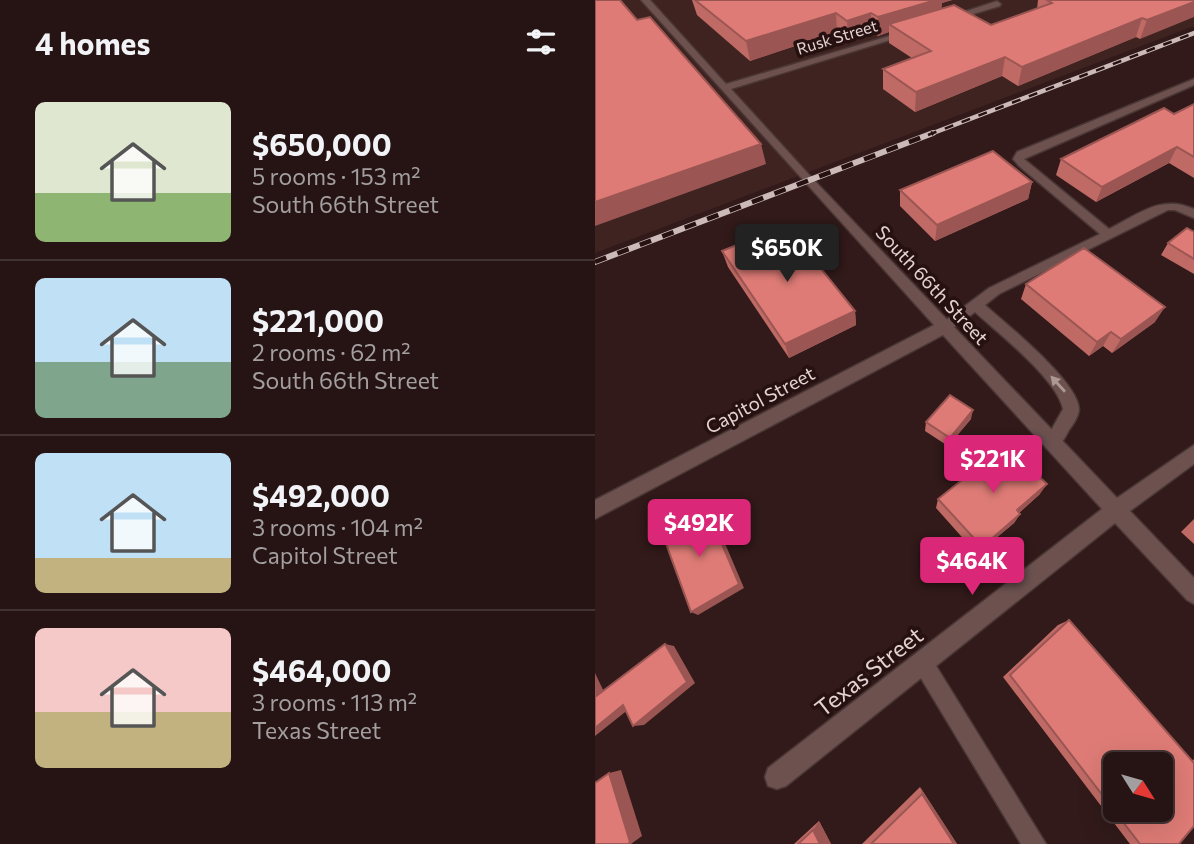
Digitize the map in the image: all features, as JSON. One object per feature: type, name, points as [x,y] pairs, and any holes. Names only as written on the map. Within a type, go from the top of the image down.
[{"type":"street","name":"South 66th Street","points":[[645,0],[944,327],[1194,593]]},
{"type":"street","points":[[932,24],[997,4]]},
{"type":"street","name":"Rusk Street","points":[[726,88],[919,28]]},
{"type":"street","name":"Capitol Street","points":[[595,510],[944,327]]},
{"type":"street","name":"Texas Street","points":[[777,777],[1116,510],[1194,453]]},
{"type":"lane","points":[[1109,235],[1023,164],[1019,159],[1021,154],[1194,82]]},
{"type":"lane","points":[[944,327],[994,291],[1166,206],[1177,206],[1194,214]]},
{"type":"lane","points":[[976,305],[1042,366],[1069,397],[1072,409],[1052,443]]},
{"type":"lane","points":[[923,663],[1034,844]]},
{"type":"shaded area","points":[[595,0],[1194,0],[1194,26],[595,253]]},
{"type":"building","points":[[595,0],[620,0],[637,20],[650,17],[761,144],[595,202]]},
{"type":"building","points":[[695,0],[936,0],[878,17],[871,13],[847,21],[836,13],[746,41]]},
{"type":"building","points":[[1047,0],[1194,2],[1147,20],[1142,18],[1022,67],[1005,57],[916,92],[883,69],[931,51],[889,24],[954,5],[991,25],[1052,3]]},
{"type":"building","points":[[1194,104],[1194,157],[1177,147],[1102,187],[1061,159],[1164,108],[1174,114]]},
{"type":"building","points":[[993,151],[1032,182],[937,225],[900,190]]},
{"type":"building","points":[[786,225],[855,311],[785,344],[722,251]]},
{"type":"building","points":[[1187,228],[1194,232],[1194,259],[1168,243]]},
{"type":"building","points":[[1084,248],[1165,307],[1121,339],[1111,332],[1097,342],[1026,284]]},
{"type":"building","points":[[950,395],[973,410],[950,438],[926,422]]},
{"type":"building","points":[[1006,445],[1047,484],[1017,510],[1020,514],[982,547],[938,499]]},
{"type":"building","points":[[706,507],[739,584],[691,612],[661,530]]},
{"type":"building","points":[[1069,620],[1194,763],[1194,826],[1179,844],[1140,844],[1123,822],[1173,822],[1173,752],[1103,752],[1103,796],[1010,675]]},
{"type":"building","points":[[665,644],[687,682],[633,726],[623,705],[595,728],[595,697]]},
{"type":"building","points":[[609,773],[630,842],[628,844],[595,844],[595,783]]},
{"type":"building","points":[[922,794],[954,844],[871,844]]},
{"type":"building","points":[[813,830],[820,844],[798,844]]},
{"type":"railway","points":[[928,135],[1194,33]]},
{"type":"railway","points":[[595,262],[933,133]]}]
